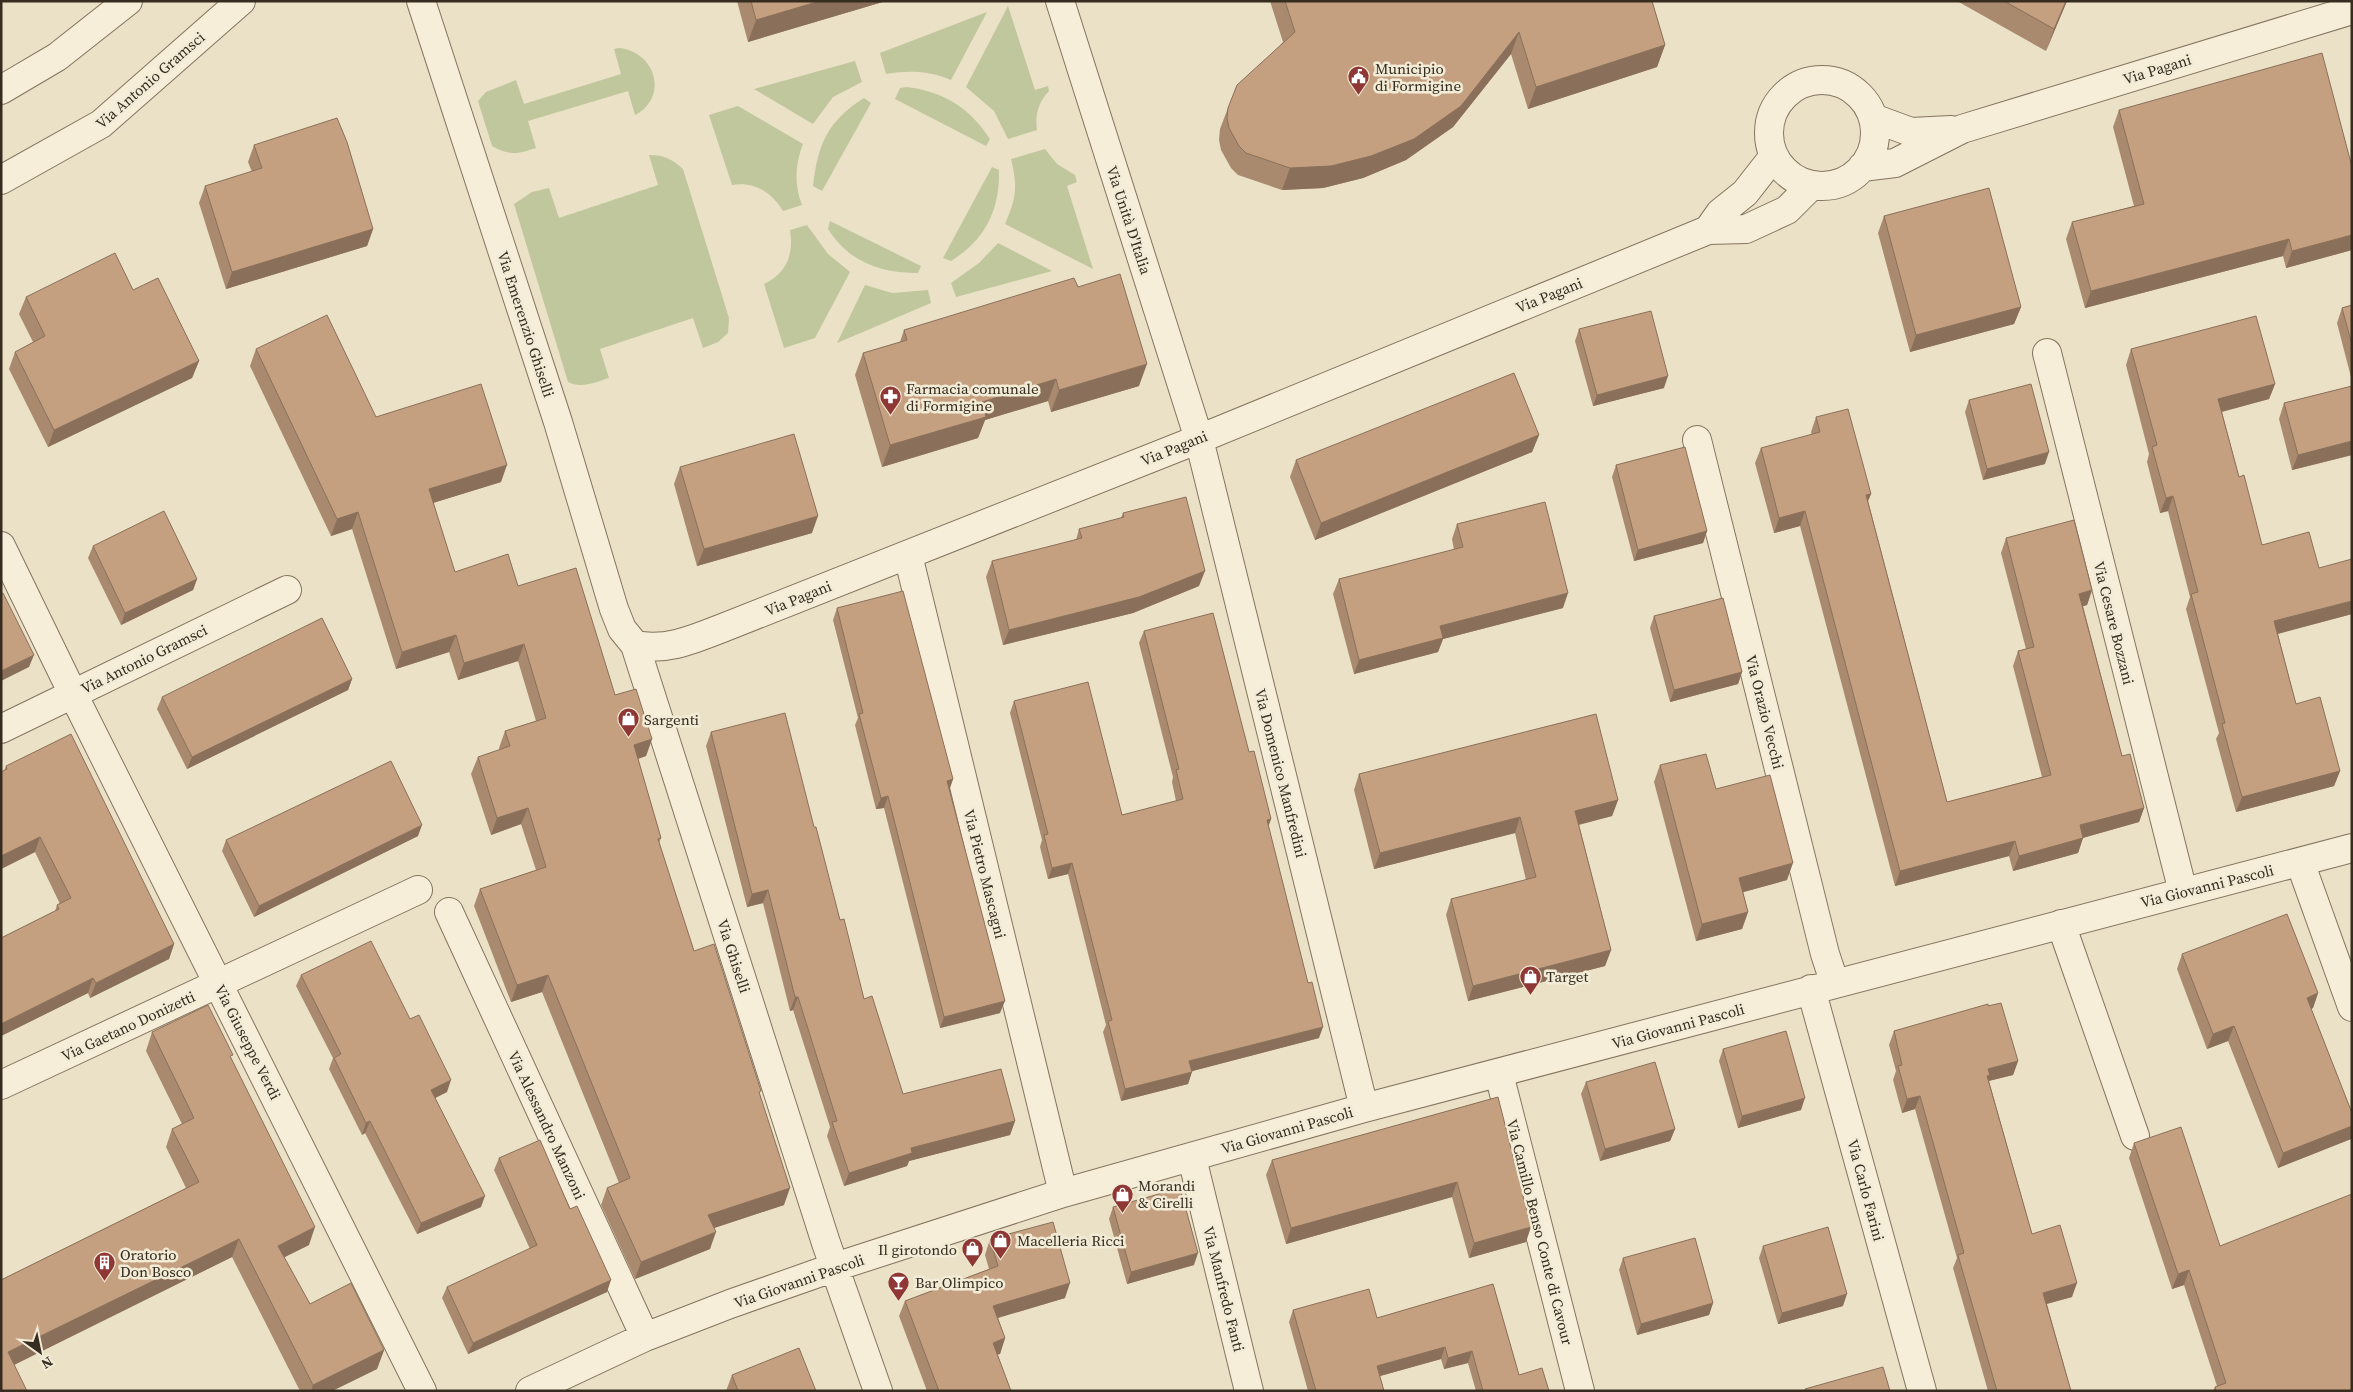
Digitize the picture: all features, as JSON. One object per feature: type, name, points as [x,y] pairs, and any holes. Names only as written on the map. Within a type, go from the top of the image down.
[{"type":"street","points":[[1,90],[57,57],[128,1]]},
{"type":"street","name":"Via Antonio Gramsci","points":[[1,180],[102,124],[241,1]]},
{"type":"street","name":"Via Emerenzio Ghiselli","points":[[421,1],[558,422],[614,609],[622,629],[635,645]]},
{"type":"street","name":"Via Unità D'Italia","points":[[1060,1],[1199,439]]},
{"type":"street","name":"Via Pagani","points":[[1962,130],[2352,10]]},
{"type":"street","points":[[1825,79],[1847,85],[1867,104],[1873,118],[1875,139],[1868,159],[1862,167],[1844,181],[1834,184],[1812,185],[1789,175],[1774,156],[1769,135],[1772,114],[1784,95],[1803,83],[1825,79]]},
{"type":"street","points":[[1873,118],[1911,132],[1962,130]]},
{"type":"street","points":[[1862,167],[1895,162],[1962,130]]},
{"type":"street","points":[[1708,230],[1720,213],[1745,193],[1774,156]]},
{"type":"street","points":[[1708,230],[1746,229],[1787,210],[1812,185]]},
{"type":"street","name":"Via Pagani","points":[[635,645],[657,648],[680,644],[1199,439],[1708,230]]},
{"type":"street","name":"Via Cesare Bozzani","points":[[2047,353],[2183,892]]},
{"type":"street","name":"Via Domenico Manfredini","points":[[1199,439],[1364,1108]]},
{"type":"street","name":"Via Orazio Vecchi","points":[[1697,440],[1825,954],[1823,987]]},
{"type":"street","name":"Via Giuseppe Verdi","points":[[1,546],[73,694],[422,1391]]},
{"type":"street","name":"Via Pietro Mascagni","points":[[908,555],[1063,1193]]},
{"type":"street","name":"Via Antonio Gramsci","points":[[1,729],[286,590]]},
{"type":"street","name":"Via Ghiselli","points":[[635,645],[834,1267],[878,1391]]},
{"type":"street","name":"Via Giovanni Pascoli","points":[[530,1391],[645,1338],[834,1267],[1063,1193],[1364,1108],[2352,848]]},
{"type":"street","points":[[2300,862],[2352,1007]]},
{"type":"street","name":"Via Gaetano Donizetti","points":[[1,1085],[418,890]]},
{"type":"street","name":"Via Alessandro Manzoni","points":[[449,912],[645,1338]]},
{"type":"street","points":[[2061,924],[2135,1136]]},
{"type":"street","name":"Via Carlo Farini","points":[[1823,987],[1922,1391]]},
{"type":"street","name":"Via Camillo Benso Conte di Cavour","points":[[1499,1074],[1580,1391]]},
{"type":"street","name":"Via Manfredo Fanti","points":[[1192,1158],[1249,1391]]},
{"type":"green space","points":[[1008,6],[1035,90],[1048,86],[1049,91],[1038,109],[1036,119],[1037,130],[1008,139],[994,111],[966,87]]},
{"type":"green space","points":[[987,12],[951,80],[919,72],[886,74],[880,53]]},
{"type":"green space","points":[[619,48],[632,51],[642,58],[654,76],[655,87],[652,98],[646,107],[635,115],[628,91],[528,121],[536,148],[524,152],[509,153],[492,146],[478,101],[486,92],[516,80],[524,104],[621,74],[614,49]]},
{"type":"green space","points":[[855,61],[862,82],[833,97],[813,124],[754,89]]},
{"type":"green space","points":[[907,87],[933,93],[955,103],[973,118],[990,139],[986,146],[895,99],[900,88]]},
{"type":"green space","points":[[864,98],[871,103],[822,191],[813,186],[822,145],[833,125],[842,115]]},
{"type":"green space","points":[[738,106],[803,144],[796,174],[802,205],[783,211],[774,199],[762,190],[748,185],[732,185],[709,115]]},
{"type":"green space","points":[[1045,149],[1057,164],[1075,175],[1077,182],[1067,186],[1093,269],[1005,224],[1015,193],[1015,177],[1011,159]]},
{"type":"green space","points":[[649,155],[668,158],[683,169],[729,318],[728,333],[718,342],[703,348],[693,318],[600,349],[609,378],[588,384],[573,384],[568,382],[514,204],[532,192],[549,188],[559,218],[658,185]]},
{"type":"green space","points":[[992,167],[999,170],[999,185],[997,198],[988,223],[973,244],[963,253],[951,261],[943,258]]},
{"type":"green space","points":[[830,221],[921,266],[918,273],[878,268],[856,257],[836,240],[828,229]]},
{"type":"green space","points":[[807,225],[828,254],[850,272],[815,338],[784,348],[764,284],[772,280],[787,262],[791,247],[790,230]]},
{"type":"green space","points":[[998,243],[1052,271],[956,297],[951,283],[979,263]]},
{"type":"green space","points":[[865,285],[892,293],[928,290],[931,303],[837,343]]},
{"type":"building","points":[[751,1],[820,1],[756,20]]},
{"type":"building","name":"Municipio di Formigine","points":[[1285,1],[1652,1],[1665,45],[1536,87],[1519,32],[1461,106],[1414,139],[1371,156],[1331,166],[1290,168],[1246,153],[1239,146],[1229,128],[1227,118],[1228,108],[1237,85],[1295,32]]},
{"type":"building","points":[[2004,1],[2066,1],[2054,29]]},
{"type":"building","points":[[2322,53],[2352,167],[2352,235],[2292,251],[2289,239],[2091,291],[2072,222],[2144,204],[2119,110]]},
{"type":"building","points":[[337,118],[347,142],[373,229],[232,272],[205,186],[262,168],[254,145]]},
{"type":"building","points":[[1989,188],[2021,307],[1916,335],[1884,216]]},
{"type":"building","points":[[115,253],[133,290],[158,278],[199,361],[54,430],[15,352],[45,336],[26,297]]},
{"type":"building","points":[[1120,274],[1147,364],[1059,390],[1056,379],[982,402],[986,417],[890,445],[863,353],[907,340],[904,330],[1074,278],[1078,287]]},
{"type":"building","points":[[2352,305],[2352,345],[2342,308]]},
{"type":"building","points":[[1651,311],[1668,376],[1597,395],[1579,329]]},
{"type":"building","points":[[327,315],[376,417],[481,384],[507,465],[429,489],[455,572],[508,554],[518,586],[576,568],[615,695],[636,689],[652,739],[634,745],[661,838],[658,839],[694,951],[714,944],[790,1188],[708,1215],[716,1232],[641,1262],[607,1188],[630,1178],[548,975],[517,985],[480,889],[546,867],[528,808],[497,818],[478,757],[510,746],[505,731],[546,718],[524,644],[464,663],[456,635],[402,652],[358,512],[337,519],[256,349]]},
{"type":"building","points":[[2256,316],[2275,384],[2218,399],[2239,477],[2244,475],[2262,545],[2309,532],[2319,568],[2352,559],[2352,601],[2274,621],[2296,704],[2320,697],[2340,771],[2242,797],[2222,724],[2225,723],[2191,594],[2198,592],[2173,496],[2166,498],[2152,447],[2157,445],[2131,349]]},
{"type":"building","points":[[1514,373],[1539,435],[1321,523],[1296,460]]},
{"type":"building","points":[[2031,384],[2049,452],[1987,469],[1969,400]]},
{"type":"building","points":[[2352,386],[2352,441],[2298,455],[2284,403]]},
{"type":"building","points":[[1848,409],[1871,494],[1866,495],[1947,802],[2051,775],[2018,651],[2034,647],[2006,538],[2074,520],[2092,590],[2079,594],[2122,756],[2130,754],[2144,808],[2080,825],[2083,838],[2019,856],[2015,841],[1900,871],[1805,511],[1779,518],[1761,448],[1820,432],[1816,417]]},
{"type":"building","points":[[794,434],[818,516],[704,549],[680,467]]},
{"type":"building","points":[[1685,447],[1707,531],[1638,550],[1616,465]]},
{"type":"building","points":[[1186,497],[1205,571],[1139,597],[1009,630],[992,561],[1082,538],[1079,529],[1124,517],[1123,513]]},
{"type":"building","points":[[1545,502],[1568,593],[1440,626],[1443,638],[1359,660],[1339,579],[1463,547],[1457,524]]},
{"type":"building","points":[[164,511],[197,579],[125,613],[93,546]]},
{"type":"building","points":[[903,591],[953,779],[947,781],[1005,1001],[944,1017],[888,796],[881,798],[859,714],[863,713],[837,608]]},
{"type":"building","points":[[3,593],[34,655],[1,671],[1,594]]},
{"type":"building","points":[[1723,598],[1742,672],[1674,690],[1654,616]]},
{"type":"building","points":[[1213,613],[1249,752],[1254,751],[1271,819],[1267,820],[1308,983],[1312,982],[1323,1027],[1189,1061],[1192,1072],[1125,1089],[1108,1021],[1112,1020],[1072,863],[1052,868],[1044,835],[1048,834],[1014,701],[1088,682],[1122,815],[1183,799],[1176,770],[1179,769],[1144,631]]},
{"type":"building","points":[[322,618],[352,679],[192,757],[162,697]]},
{"type":"building","points":[[785,713],[814,827],[816,827],[840,920],[844,919],[864,999],[872,996],[903,1094],[1001,1069],[1015,1121],[911,1148],[912,1153],[849,1173],[832,1122],[837,1121],[798,997],[795,997],[768,890],[752,894],[711,732]]},
{"type":"building","points":[[1596,714],[1618,800],[1575,811],[1611,950],[1473,986],[1451,899],[1536,877],[1520,817],[1380,853],[1359,774]]},
{"type":"building","points":[[71,734],[174,944],[96,983],[93,978],[1,1024],[1,938],[59,909],[57,905],[71,898],[40,837],[1,856],[1,772],[7,769],[6,766]]},
{"type":"building","points":[[1706,754],[1716,789],[1770,775],[1793,863],[1739,878],[1748,912],[1702,924],[1660,765]]},
{"type":"building","points":[[391,761],[422,825],[259,906],[226,840]]},
{"type":"building","points":[[2287,914],[2318,993],[2307,998],[2352,1113],[2352,1126],[2283,1153],[2234,1026],[2213,1034],[2182,954]]},
{"type":"building","points":[[371,941],[410,1019],[419,1015],[451,1080],[431,1090],[485,1196],[421,1223],[370,1121],[366,1123],[334,1058],[341,1054],[301,975]]},
{"type":"building","points":[[2001,1003],[2018,1061],[1988,1069],[1990,1075],[1987,1076],[2032,1234],[2060,1225],[2077,1283],[2043,1293],[2071,1391],[1997,1391],[1958,1255],[1964,1253],[1920,1096],[1907,1099],[1898,1066],[1902,1065],[1894,1031],[1988,1004],[1988,1006]]},
{"type":"building","points":[[208,1005],[233,1055],[230,1056],[315,1227],[278,1246],[310,1304],[351,1283],[384,1350],[313,1385],[239,1239],[8,1352],[27,1391],[1,1391],[1,1280],[199,1182],[172,1129],[194,1118],[152,1032]]},
{"type":"building","points":[[1786,1031],[1805,1098],[1742,1116],[1723,1049]]},
{"type":"building","points":[[1655,1062],[1675,1129],[1605,1149],[1586,1082]]},
{"type":"building","points":[[1498,1097],[1531,1227],[1474,1243],[1457,1182],[1291,1228],[1272,1160]]},
{"type":"building","points":[[2181,1127],[2220,1246],[2352,1194],[2352,1391],[2216,1391],[2215,1387],[2226,1383],[2189,1270],[2178,1274],[2134,1143]]},
{"type":"building","points":[[540,1140],[570,1209],[577,1206],[611,1280],[473,1343],[447,1287],[537,1245],[499,1158]]},
{"type":"building","points":[[1180,1188],[1198,1253],[1131,1272],[1113,1207]]},
{"type":"building","points":[[1053,1222],[1070,1283],[993,1306],[1005,1338],[993,1343],[1011,1391],[939,1391],[905,1301],[998,1266],[990,1239]]},
{"type":"building","points":[[1828,1227],[1847,1294],[1782,1313],[1763,1246]]},
{"type":"building","points":[[1695,1238],[1713,1303],[1641,1324],[1623,1258]]},
{"type":"building","points":[[1493,1284],[1519,1375],[1542,1368],[1549,1391],[1483,1391],[1472,1351],[1448,1358],[1445,1347],[1377,1366],[1384,1391],[1316,1391],[1293,1310],[1369,1289],[1377,1318]]},
{"type":"building","points":[[799,1348],[816,1391],[738,1391],[732,1375]]},
{"type":"building","points":[[1883,1367],[1890,1391],[1805,1391],[1805,1389]]},
{"type":"place","name":"Municipio di Formigine","points":[[1359,96]]},
{"type":"place","name":"Farmacia comunale di Formigine","points":[[890,416]]},
{"type":"place","name":"Sargenti","points":[[628,738]]},
{"type":"place","name":"Target","points":[[1530,995]]},
{"type":"place","name":"Morandi & Cirelli","points":[[1122,1213]]},
{"type":"place","name":"Macelleria Ricci","points":[[1001,1259]]},
{"type":"place","name":"Il girotondo","points":[[973,1268]]},
{"type":"place","name":"Oratorio Don Bosco","points":[[104,1282]]},
{"type":"place","name":"Bar Olimpico","points":[[899,1301]]}]
